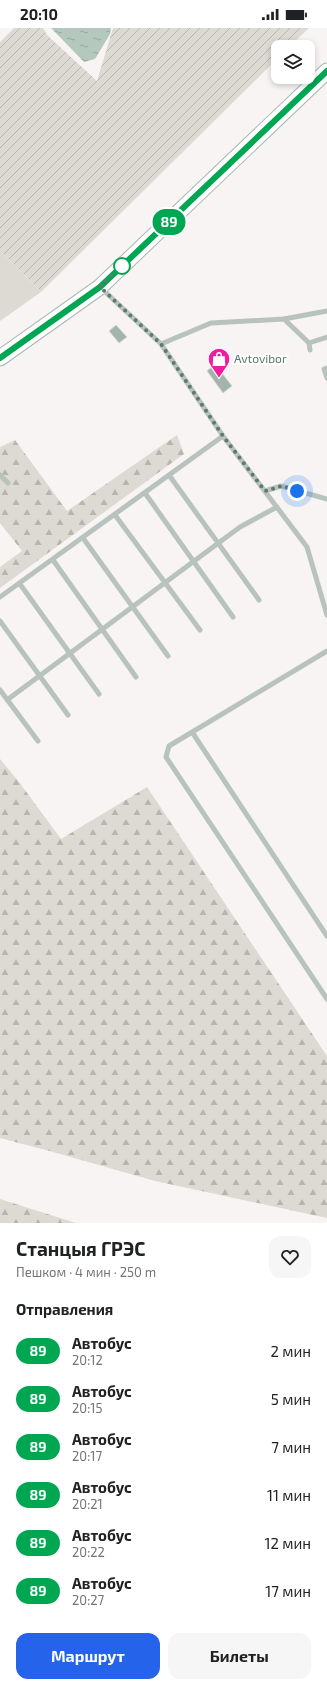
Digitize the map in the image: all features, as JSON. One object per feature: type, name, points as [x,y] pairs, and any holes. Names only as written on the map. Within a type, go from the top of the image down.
[{"type":"main road","points":[[0,358],[100,287],[327,71]]},
{"type":"lane","points":[[100,287],[161,344],[223,436],[307,547],[327,615]]},
{"type":"lane","points":[[161,344],[211,323],[284,318],[327,311]]},
{"type":"lane","points":[[284,318],[309,343],[310,350]]},
{"type":"lane","points":[[309,343],[327,337]]},
{"type":"lane","points":[[327,368],[324,369],[327,378]]},
{"type":"lane","points":[[0,597],[223,436]]},
{"type":"lane","points":[[0,475],[8,483]]},
{"type":"lane","points":[[169,475],[259,600]]},
{"type":"lane","points":[[265,491],[282,486],[327,499]]},
{"type":"lane","points":[[145,493],[233,617]]},
{"type":"lane","points":[[7,700],[40,674],[240,527],[277,507]]},
{"type":"lane","points":[[115,515],[200,630]]},
{"type":"lane","points":[[83,538],[168,656]]},
{"type":"lane","points":[[53,560],[136,677]]},
{"type":"lane","points":[[20,584],[99,694]]},
{"type":"lane","points":[[0,621],[40,674],[68,715]]},
{"type":"lane","points":[[327,652],[169,746],[166,757],[327,999]]},
{"type":"lane","points":[[0,690],[38,742]]},
{"type":"lane","points":[[192,732],[327,936]]},
{"type":"green space","points":[[14,28],[43,28],[47,35],[97,81],[113,28],[309,28],[296,40],[271,40],[271,65],[41,292],[0,251],[0,42]]},
{"type":"green space","points":[[0,251],[41,292],[0,321]]},
{"type":"green space","points":[[177,435],[184,454],[0,588],[0,567],[22,551],[0,523],[0,447],[15,440],[67,511]]},
{"type":"green space","points":[[0,759],[61,839],[147,787],[327,1056],[327,1218],[155,1181],[0,1138]]},
{"type":"green space","points":[[0,1199],[76,1223],[0,1223]]},
{"type":"water","points":[[51,28],[111,28],[110,34],[95,59],[84,62]]},
{"type":"building","points":[[116,325],[127,337],[119,343],[109,331]]},
{"type":"building","name":"Avtovibor","points":[[215,364],[232,386],[223,393],[207,371]]},
{"type":"bus line","name":"89","points":[[0,358],[100,287],[327,71]]},
{"type":"place","name":"Avtovibor","points":[[219,378]]},
{"type":"route","points":[[122,266],[100,287],[161,344],[223,436],[265,491],[282,486],[297,491]]}]
